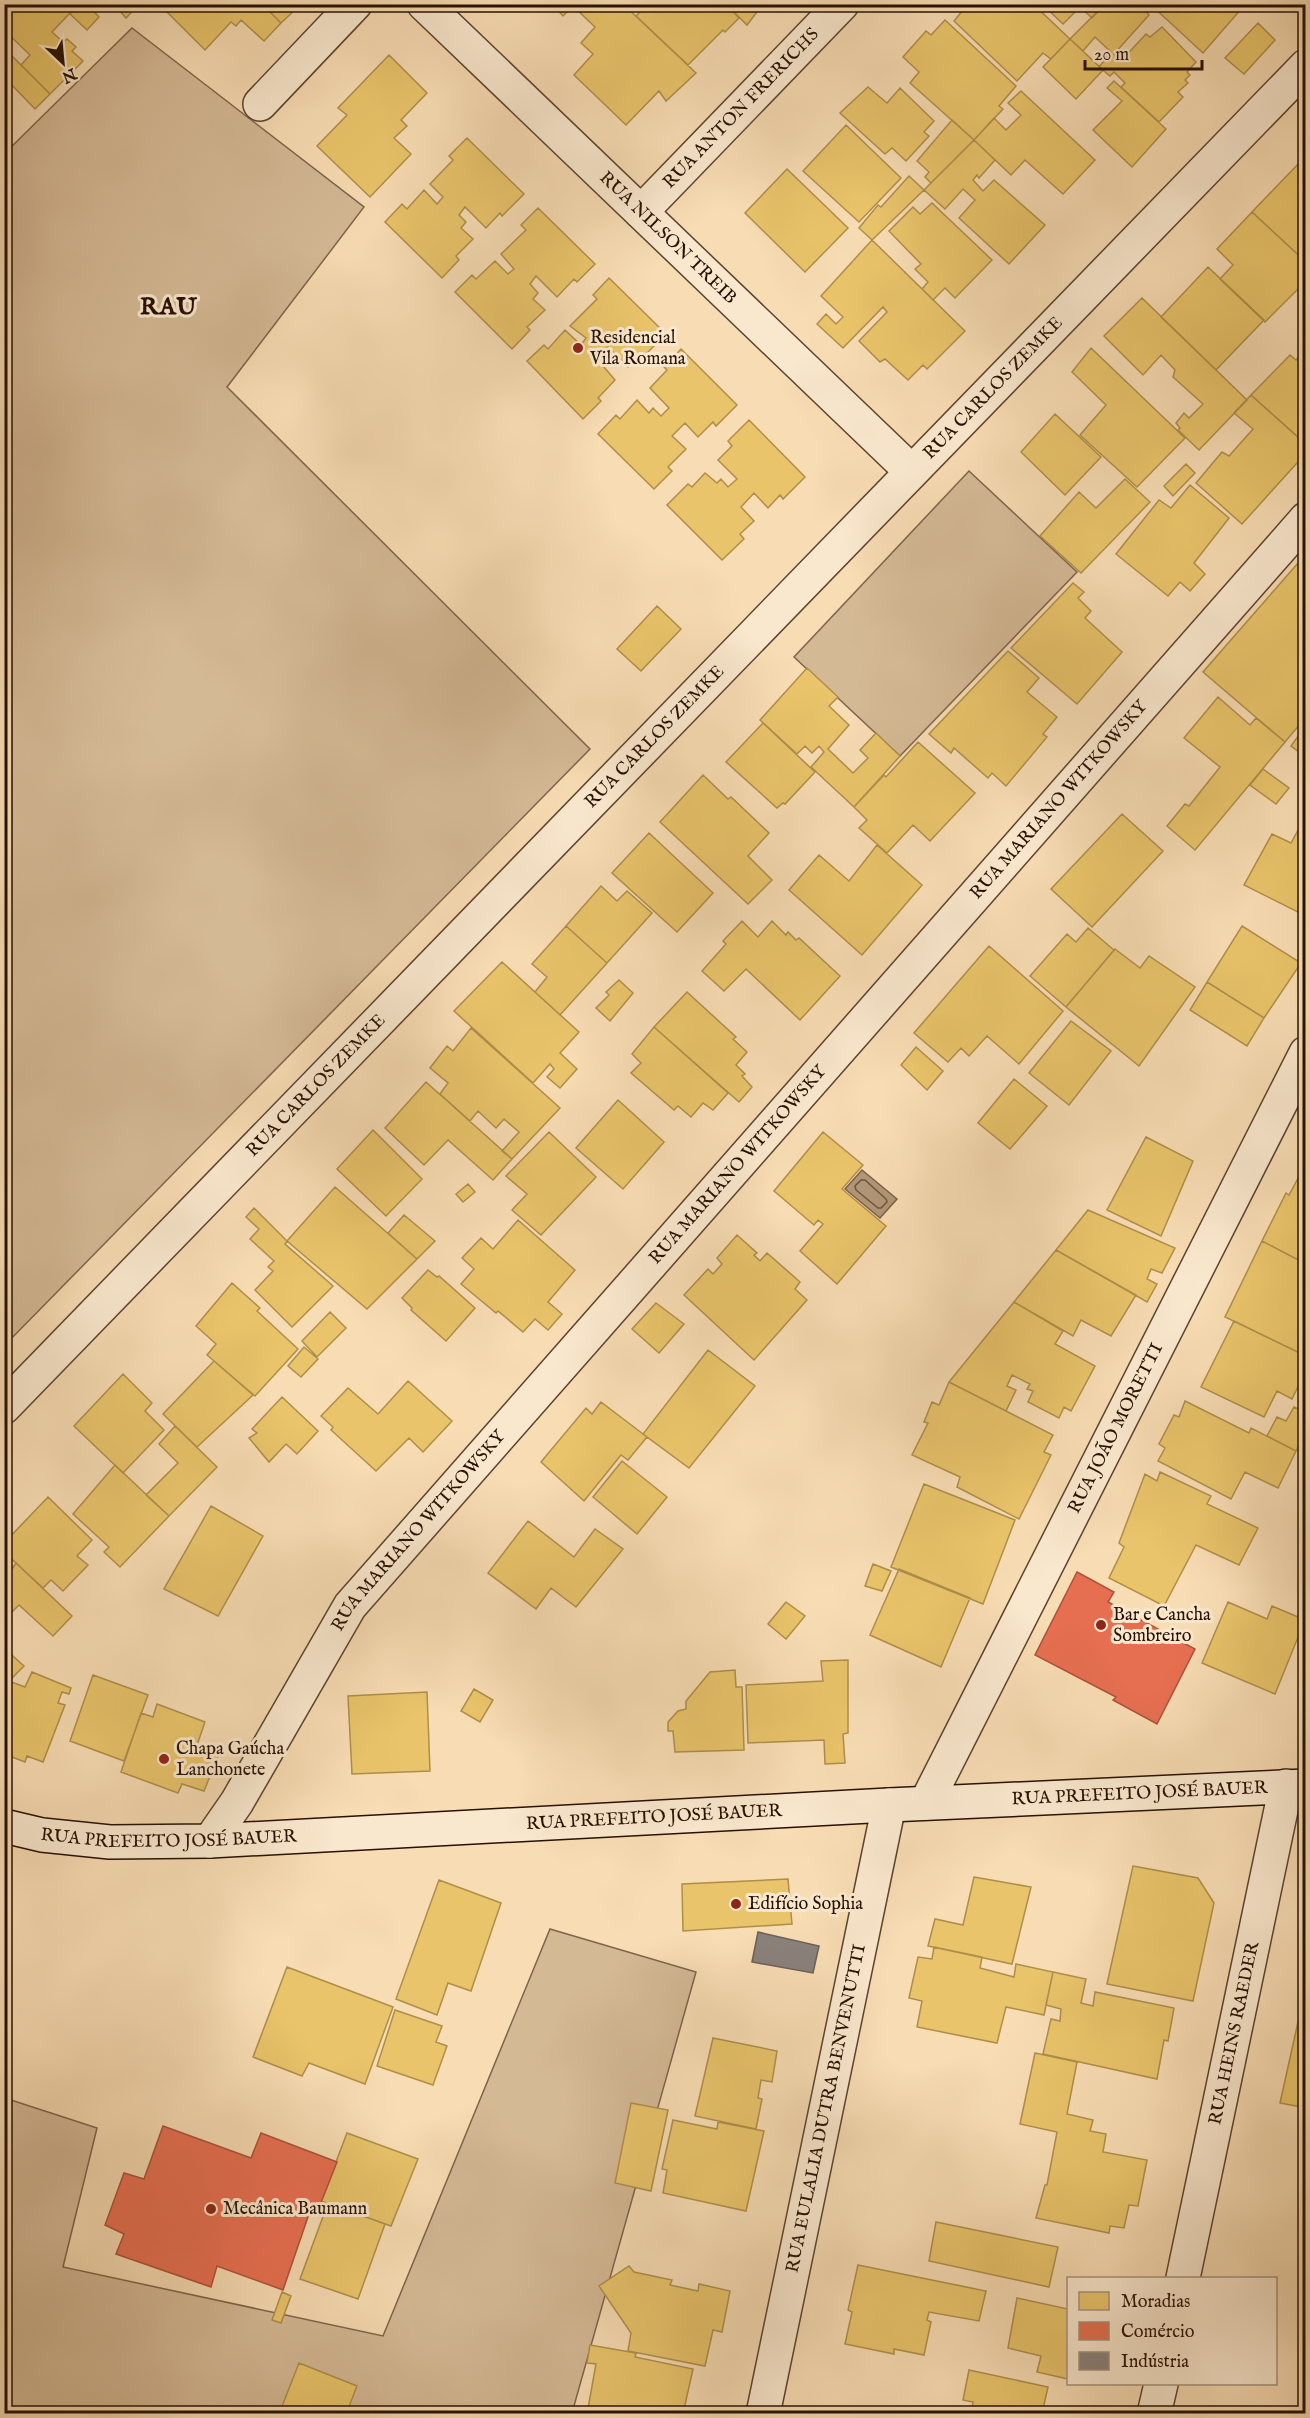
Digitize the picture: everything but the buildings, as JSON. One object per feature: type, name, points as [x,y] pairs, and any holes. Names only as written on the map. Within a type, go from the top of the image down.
[{"type":"street","points":[[260,104],[356,4]]},
{"type":"street","name":"RUA NILSON TREIB","points":[[424,4],[911,471]]},
{"type":"street","name":"RUA ANTON FRERICHS","points":[[641,212],[842,4]]},
{"type":"street","name":"RUA CARLOS ZEMKE","points":[[4,1407],[1305,66]]},
{"type":"street","name":"RUA MARIANO WITKOWSKY","points":[[210,1841],[237,1802],[350,1606],[1305,519]]},
{"type":"street","name":"RUA JOÃO MORETTI","points":[[926,1803],[1305,1053]]},
{"type":"street","name":"RUA PREFEITO JOSÉ BAUER","points":[[4,1827],[110,1842],[210,1841],[1296,1786]]},
{"type":"street","name":"RUA HEINS RAEDER","points":[[1183,2277],[1296,1786]]},
{"type":"street","name":"RUA EULALIA DUTRA BENVENUTTI","points":[[763,2414],[889,1805]]},
{"type":"street","points":[[1154,2414],[1161,2385]]},
{"type":"shaded area","points":[[132,28],[364,207],[227,387],[590,749],[5,1345],[5,153]]},
{"type":"shaded area","points":[[969,471],[1077,572],[900,756],[794,657]]},
{"type":"shaded area","points":[[550,1929],[696,1972],[572,2413],[5,2414],[5,2098],[97,2128],[63,2267],[383,2336]]},
{"type":"water","points":[[862,1170],[897,1199],[880,1218],[845,1189]]},
{"type":"place","name":"Residencial Vila Romana","points":[[578,348]]},
{"type":"place","name":"Bar e Cancha Sombreiro","points":[[1101,1625]]},
{"type":"place","name":"Chapa Gaúcha Lanchonete","points":[[164,1759]]},
{"type":"place","name":"Edifício Sophia","points":[[736,1904]]},
{"type":"place","name":"Mecânica Baumann","points":[[211,2209]]},
{"type":"district","name":"RAU","points":[[169,307]]}]
